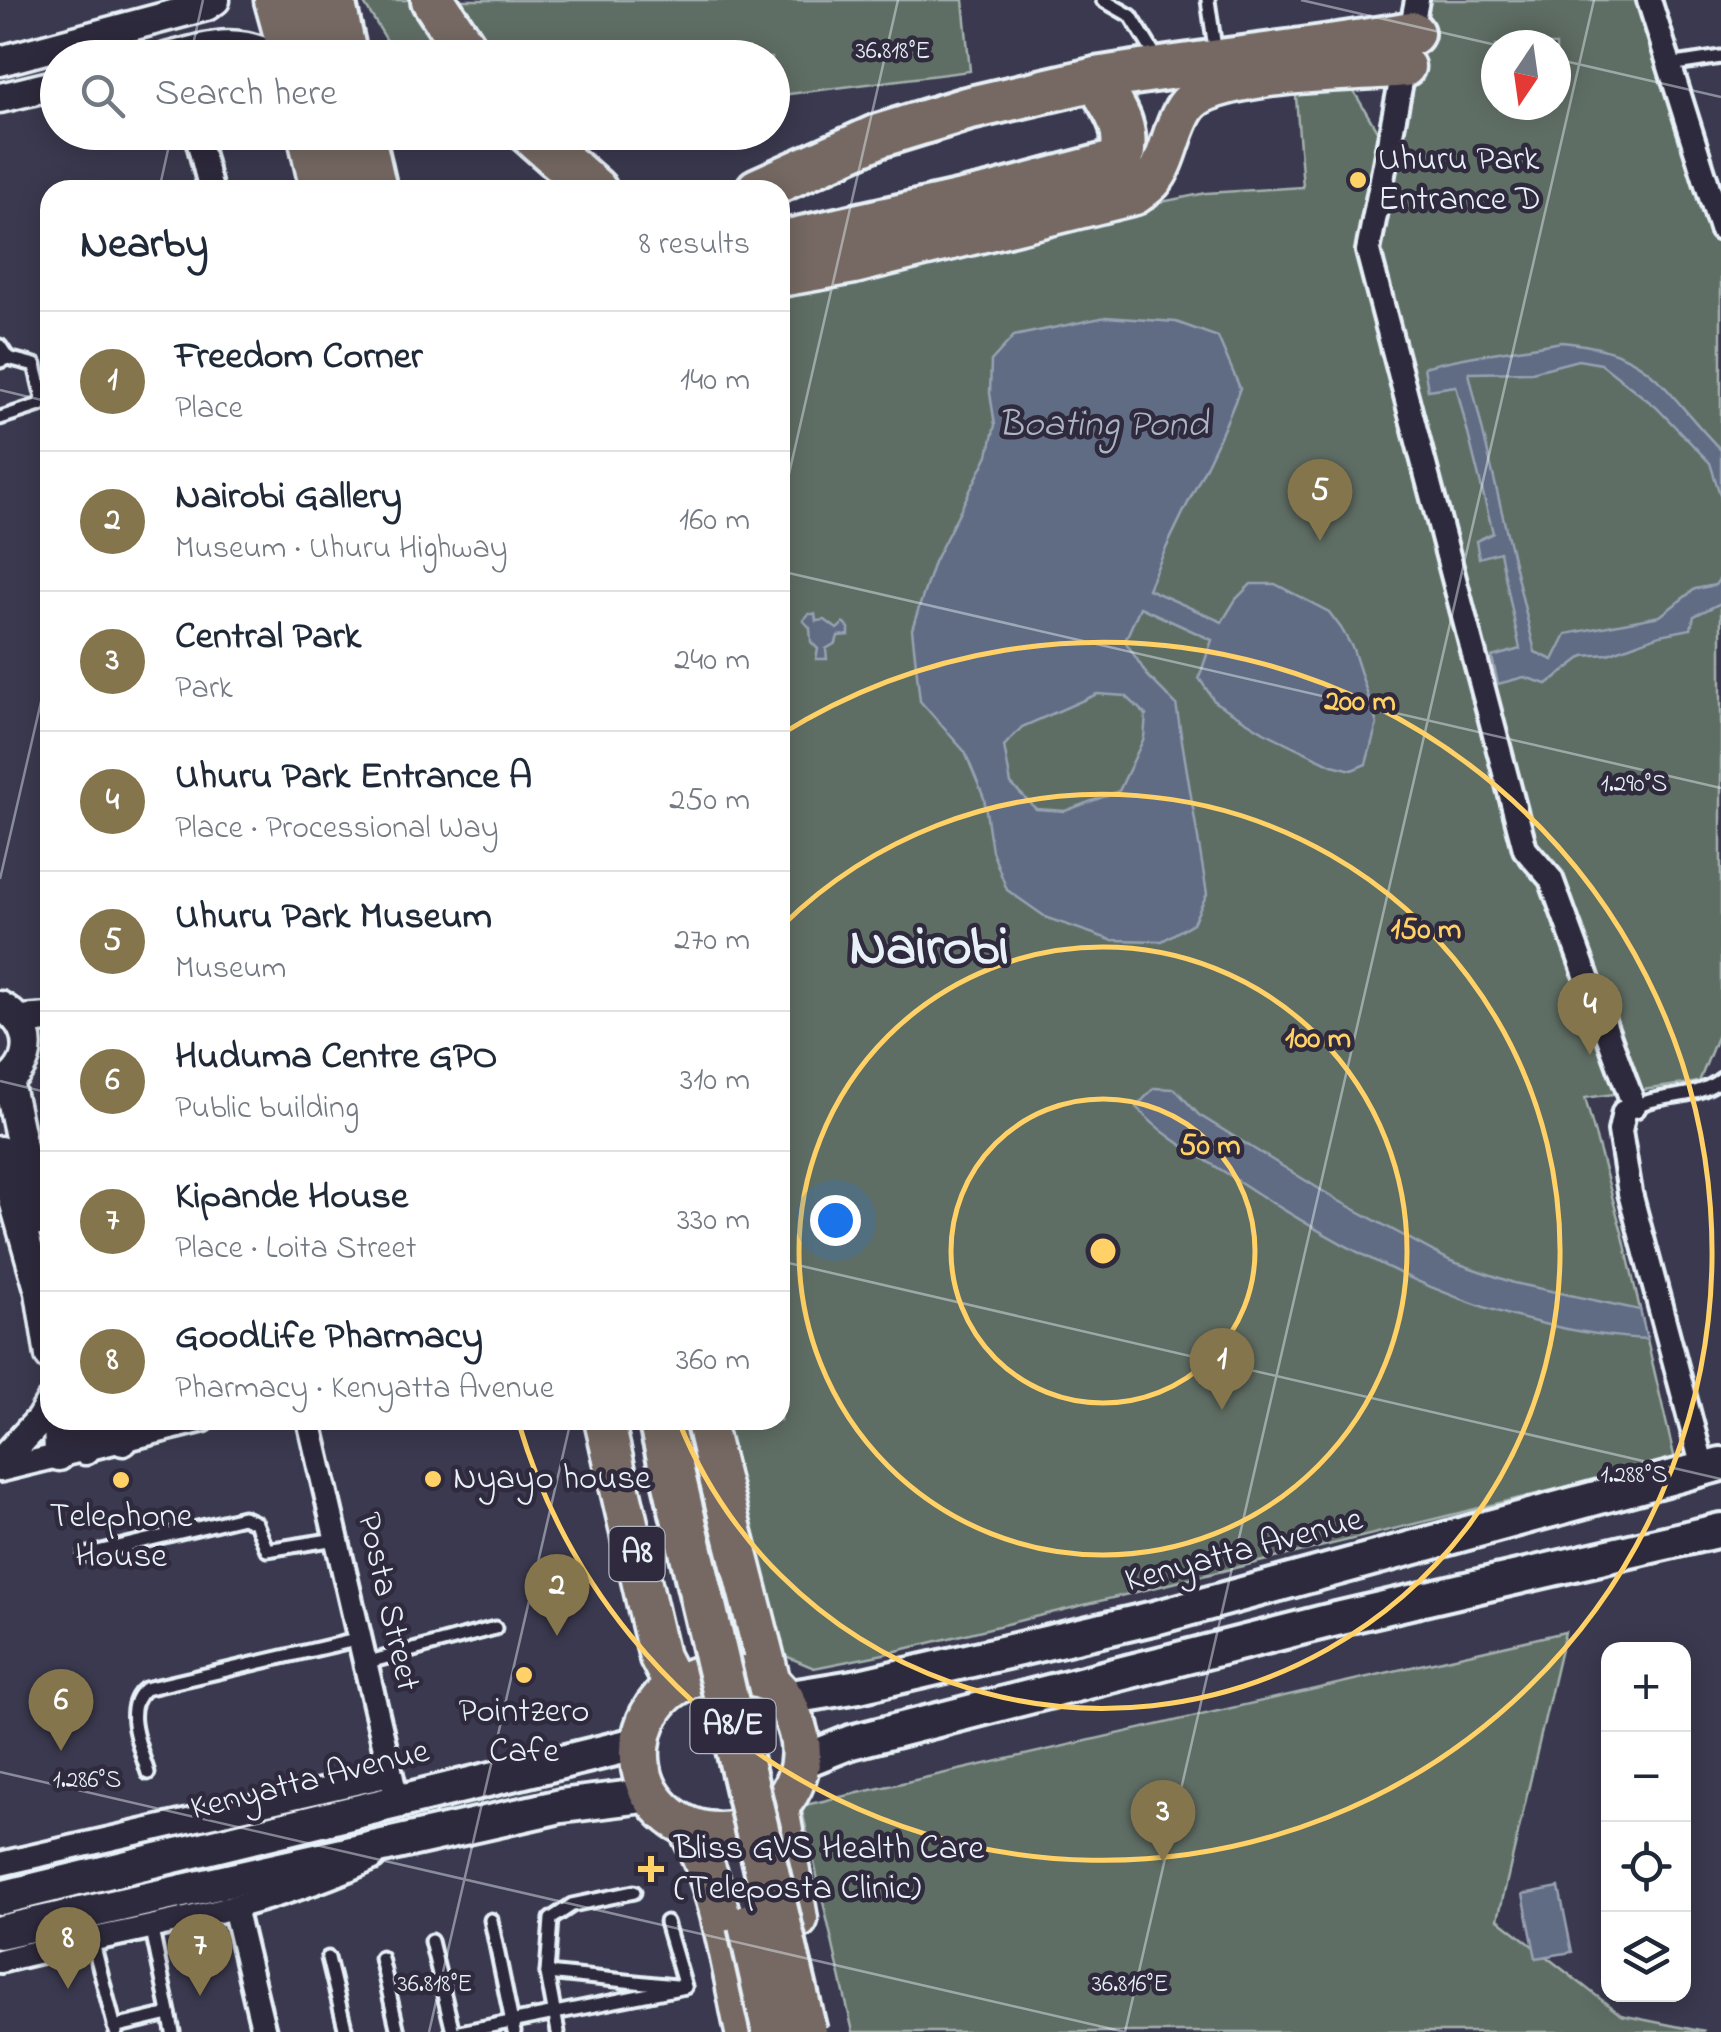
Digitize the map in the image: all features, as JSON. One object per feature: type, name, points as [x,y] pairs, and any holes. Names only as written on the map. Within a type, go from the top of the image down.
[{"type":"highway","points":[[274,0],[285,40]]},
{"type":"highway","points":[[298,0],[308,40]]},
{"type":"highway","points":[[334,0],[342,40]]},
{"type":"highway","points":[[343,0],[353,40]]},
{"type":"highway","points":[[433,0],[459,40]]},
{"type":"highway","points":[[780,180],[878,136],[966,109],[1096,79],[1217,59],[1348,46],[1412,33]]},
{"type":"highway","points":[[790,275],[854,264],[1134,196],[1154,179],[1186,106],[1199,94],[1272,77],[1412,33]]},
{"type":"highway","points":[[790,242],[1121,161],[1126,139],[1119,118],[1096,79]]},
{"type":"highway","points":[[311,150],[318,180]]},
{"type":"highway","points":[[335,150],[343,180]]},
{"type":"highway","points":[[366,150],[373,180]]},
{"type":"highway","points":[[380,150],[388,180]]},
{"type":"highway","points":[[549,150],[583,180]]},
{"type":"highway","name":"A8","points":[[606,1430],[659,1657],[674,1686]]},
{"type":"highway","name":"A8/E","points":[[639,1430],[774,2032]]},
{"type":"highway","name":"A8/E","points":[[662,1430],[805,2032]]},
{"type":"highway","name":"A8","points":[[678,1430],[718,1613],[796,1724],[801,1762]]},
{"type":"highway","points":[[706,1430],[767,1686],[709,1674],[674,1686],[651,1711],[640,1743],[641,1770],[651,1795],[665,1812],[687,1826],[730,1833],[756,1824],[779,1808],[794,1787],[801,1762]]},
{"type":"highway","points":[[779,1808],[791,1891],[826,2032]]},
{"type":"highway","points":[[687,1826],[715,1891],[746,2032]]},
{"type":"main road","name":"Kenyatta Avenue","points":[[767,1686],[858,1686],[1140,1621],[1712,1466]]},
{"type":"main road","points":[[801,1762],[850,1742],[1412,1602],[1721,1530]]},
{"type":"main road","points":[[1398,1551],[1412,1602]]},
{"type":"main road","name":"Kenyatta Avenue","points":[[6,1892],[394,1788],[640,1743]]},
{"type":"main road","points":[[0,1932],[562,1806],[651,1795]]},
{"type":"street","points":[[68,40],[172,8],[206,6],[216,0]]},
{"type":"street","points":[[1650,0],[1721,229]]},
{"type":"street","points":[[1412,33],[1368,251],[1525,849],[1551,879],[1629,1109],[1620,1131],[1630,1193],[1712,1466]]},
{"type":"street","points":[[0,61],[40,49]]},
{"type":"street","points":[[0,98],[40,88]]},
{"type":"street","points":[[201,150],[208,180]]},
{"type":"street","points":[[24,1027],[22,1068],[4,1083],[40,1237]]},
{"type":"street","points":[[0,1150],[40,1292]]},
{"type":"street","points":[[0,1466],[40,1419]]},
{"type":"street","points":[[62,1430],[72,1453]]},
{"type":"street","points":[[72,1453],[77,1430]]},
{"type":"street","points":[[110,1430],[123,1441]]},
{"type":"street","points":[[0,1466],[164,1430]]},
{"type":"street","name":"Posta Street","points":[[310,1430],[394,1788]]},
{"type":"street","name":"Kenyatta Avenue","points":[[0,1864],[394,1788]]},
{"type":"street","points":[[0,1961],[234,1907],[336,1876],[408,1842]]},
{"type":"street","points":[[234,1907],[264,2032]]},
{"type":"lane","points":[[1103,0],[1130,16],[1163,68]]},
{"type":"lane","points":[[1208,0],[1217,59]]},
{"type":"lane","points":[[1670,65],[1721,57]]},
{"type":"lane","points":[[0,346],[4,360],[35,365],[40,386]]},
{"type":"lane","points":[[0,418],[40,405]]},
{"type":"lane","points":[[1629,1109],[1647,1099],[1684,1096],[1721,1079]]},
{"type":"lane","points":[[85,1555],[243,1517],[256,1523],[263,1547],[271,1551],[336,1539]]},
{"type":"lane","points":[[148,1773],[134,1719],[135,1701],[145,1689],[496,1628]]},
{"type":"lane","points":[[558,2032],[547,1973],[551,1919],[560,1911],[634,1892]]},
{"type":"lane","points":[[490,1920],[513,2027]]},
{"type":"lane","points":[[666,1922],[686,1987]]},
{"type":"lane","points":[[151,1925],[172,2032]]},
{"type":"lane","points":[[91,1938],[115,2030],[168,2014]]},
{"type":"lane","points":[[431,1940],[457,2032],[513,2027],[554,2014],[686,1987]]},
{"type":"lane","points":[[328,1958],[346,2032]]},
{"type":"lane","points":[[382,1958],[398,2032]]},
{"type":"lane","points":[[547,1973],[686,1987]]},
{"type":"green space","points":[[362,0],[963,0],[970,71],[790,94],[790,40],[387,40]]},
{"type":"green space","points":[[1417,0],[1649,0],[1721,233],[1721,1027],[1699,1082],[1585,1098],[1623,1236],[1675,1460],[814,1668],[764,1647],[704,1430],[790,1430],[790,284],[953,244],[1206,193],[1303,187],[1295,84],[1353,90],[1379,134],[1392,130]]},
{"type":"green space","points":[[1565,1632],[1498,1919],[1621,2015],[1705,2032],[853,2032],[801,1806]]},
{"type":"water","name":"Boating Pond","points":[[1106,317],[1176,322],[1218,337],[1240,388],[1148,589],[1222,622],[1251,584],[1275,584],[1329,612],[1353,649],[1377,724],[1366,764],[1352,770],[1332,765],[1264,732],[1215,702],[1199,678],[1212,640],[1140,607],[1125,641],[1147,675],[1176,704],[1207,894],[1193,923],[1162,941],[1111,940],[1047,918],[1007,890],[992,851],[984,798],[965,752],[920,701],[912,629],[934,562],[988,455],[995,425],[991,361],[1014,336]],"holes":[[[1097,694],[1126,696],[1146,715],[1144,738],[1119,791],[1065,811],[1036,809],[1011,784],[1004,746],[1022,727]]]},
{"type":"water","points":[[1561,342],[1618,354],[1654,377],[1721,450],[1721,498],[1710,463],[1656,407],[1601,364],[1578,360],[1532,372],[1469,373],[1535,652],[1553,660],[1566,634],[1660,616],[1695,589],[1715,585],[1721,577],[1721,603],[1694,616],[1691,629],[1660,635],[1608,654],[1584,656],[1547,684],[1524,677],[1498,684],[1492,657],[1520,649],[1500,552],[1479,558],[1476,541],[1493,533],[1456,386],[1428,390],[1424,367]]},
{"type":"water","points":[[809,614],[837,629],[844,623],[849,628],[849,635],[838,636],[836,643],[826,649],[827,659],[816,659],[818,649],[811,642],[810,628],[803,620]]},
{"type":"water","points":[[1154,1088],[1175,1089],[1199,1115],[1339,1201],[1451,1261],[1514,1283],[1640,1310],[1647,1339],[1536,1322],[1430,1287],[1379,1263],[1281,1208],[1159,1129],[1136,1107]]},
{"type":"water","points":[[1559,1887],[1572,1952],[1536,1958],[1523,1894]]},
{"type":"place","name":"Uhuru Park Entrance D","points":[[1358,180]]},
{"type":"place","name":"Uhuru Park Museum","points":[[1320,541]]},
{"type":"place","name":"Uhuru Park Entrance A","points":[[1590,1055]]},
{"type":"place","name":"Freedom Corner","points":[[1222,1410]]},
{"type":"place","name":"Nyayo house","points":[[433,1479]]},
{"type":"place","name":"Telephone House","points":[[121,1480]]},
{"type":"place","name":"Nairobi Gallery","points":[[557,1636]]},
{"type":"place","name":"Pointzero Cafe","points":[[524,1675]]},
{"type":"place","name":"Huduma Centre GPO","points":[[61,1751]]},
{"type":"place","name":"Central Park","points":[[1163,1862]]},
{"type":"place","name":"Bliss GVS Health Care (Teleposta Clinic)","points":[[651,1869]]},
{"type":"place","name":"GoodLife Pharmacy","points":[[68,1989]]},
{"type":"place","name":"Kipande House","points":[[200,1996]]},
{"type":"district","name":"Nairobi","points":[[929,950]]}]
